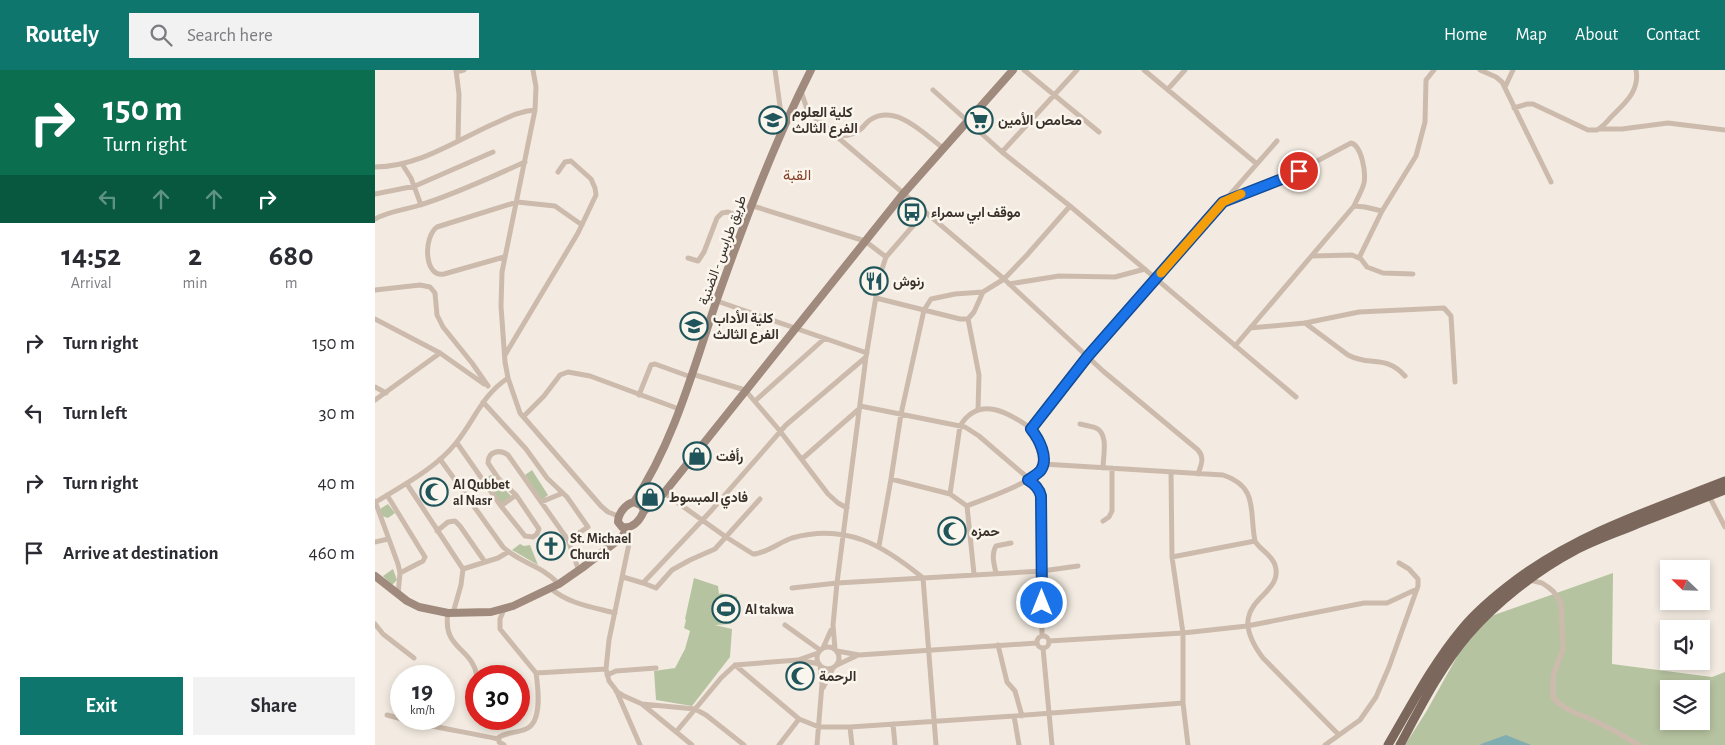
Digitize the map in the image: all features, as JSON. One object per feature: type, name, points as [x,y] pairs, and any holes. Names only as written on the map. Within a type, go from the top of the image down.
[{"type":"main road","name":"طريق طرابس - الضنية","points":[[634,502],[663,450],[691,376],[750,205],[787,119],[811,70]]},
{"type":"main road","points":[[375,576],[407,601],[419,607],[450,613],[478,614],[504,609],[559,584],[579,571],[622,537],[644,511],[664,493],[903,194],[1013,70]]},
{"type":"main road","points":[[1400,745],[1430,672],[1462,629],[1495,596],[1538,569],[1574,543],[1598,531],[1725,481]]},
{"type":"main road","points":[[1389,745],[1467,636],[1486,616],[1530,580],[1538,569],[1599,539],[1725,490]]},
{"type":"main road","points":[[628,528],[619,524],[618,516],[627,506],[634,502],[642,506],[644,511]]},
{"type":"street","points":[[458,141],[460,105],[456,71],[464,70]]},
{"type":"street","points":[[533,70],[537,87],[535,110],[504,257],[501,285],[504,355],[508,378],[518,409],[601,506],[608,512],[618,516]]},
{"type":"street","points":[[775,70],[783,128]]},
{"type":"street","points":[[1024,70],[1099,132]]},
{"type":"street","points":[[1002,152],[1077,70]]},
{"type":"street","points":[[1144,70],[1257,164]]},
{"type":"street","points":[[1168,90],[1185,70]]},
{"type":"street","points":[[1359,258],[1382,211],[1416,156],[1425,122],[1426,80],[1434,70]]},
{"type":"street","points":[[1480,70],[1500,79],[1551,182]]},
{"type":"street","points":[[1505,87],[1513,70]]},
{"type":"street","points":[[1514,108],[1531,104],[1593,131],[1600,128],[1632,94],[1637,80],[1636,70]]},
{"type":"street","points":[[801,90],[808,112],[1004,279],[1137,400],[1198,450],[1202,454],[1203,461],[1198,474]]},
{"type":"street","points":[[933,90],[1002,152],[1070,206],[1296,397]]},
{"type":"street","points":[[375,167],[402,164],[420,159],[514,115],[535,110]]},
{"type":"street","points":[[787,119],[808,112]]},
{"type":"street","points":[[836,136],[854,134],[870,120],[878,116],[893,116],[907,120],[943,148]]},
{"type":"street","points":[[1600,128],[1622,129],[1668,123],[1725,130]]},
{"type":"street","points":[[1031,429],[1088,356],[1277,141]]},
{"type":"street","points":[[1223,202],[1287,177],[1351,143],[1356,144],[1359,149],[1364,182],[1354,206],[1235,346]]},
{"type":"street","points":[[375,194],[415,186],[493,152]]},
{"type":"street","points":[[504,355],[582,225],[596,195],[591,179],[571,161],[565,162],[558,172]]},
{"type":"street","points":[[375,218],[421,205],[483,181],[525,162]]},
{"type":"street","points":[[402,164],[415,186],[421,205]]},
{"type":"street","points":[[504,257],[444,274],[437,274],[431,269],[427,244],[431,232],[437,226],[517,202],[555,206],[582,225]]},
{"type":"street","points":[[750,205],[865,241],[886,257]]},
{"type":"street","points":[[879,546],[901,414],[924,310],[928,302],[935,298],[955,294],[983,292],[1004,279],[1027,256],[1070,206]]},
{"type":"street","points":[[1354,206],[1365,206],[1382,211]]},
{"type":"street","points":[[688,258],[698,260],[704,252],[717,218],[722,214],[728,212],[746,218]]},
{"type":"street","points":[[822,691],[839,659],[833,625],[837,583],[879,278],[886,257],[925,212]]},
{"type":"street","points":[[1313,256],[1352,255],[1359,258],[1367,267],[1383,273],[1413,274]]},
{"type":"street","points":[[1009,284],[1059,276],[1115,277],[1145,269]]},
{"type":"street","points":[[375,290],[420,285],[430,287],[435,294],[437,315],[443,327],[488,386]]},
{"type":"street","points":[[876,298],[960,319],[968,319],[974,312],[983,292]]},
{"type":"street","points":[[717,301],[867,355]]},
{"type":"street","points":[[1249,328],[1305,322],[1359,312],[1444,308],[1451,316],[1455,382]]},
{"type":"street","points":[[375,319],[440,353],[493,389]]},
{"type":"street","points":[[968,319],[979,375],[978,410]]},
{"type":"street","points":[[1305,322],[1355,359],[1381,361],[1391,364],[1405,376]]},
{"type":"street","points":[[755,401],[824,339]]},
{"type":"street","points":[[375,400],[440,353]]},
{"type":"street","points":[[643,583],[781,431],[867,355]]},
{"type":"street","points":[[639,395],[649,368],[655,364],[691,376],[745,390],[781,431],[828,494],[847,508]]},
{"type":"street","points":[[524,416],[544,396],[560,375],[568,372],[591,376],[679,409]]},
{"type":"street","points":[[398,594],[400,573],[396,556],[375,502],[407,484],[440,460],[457,443],[493,389],[508,378]]},
{"type":"street","points":[[375,387],[386,393]]},
{"type":"street","points":[[483,402],[526,449],[547,478],[573,504],[588,527],[568,540]]},
{"type":"street","points":[[860,407],[960,426],[971,430],[1035,484],[1041,496],[1042,571],[1042,636],[1037,643]]},
{"type":"street","points":[[802,459],[860,407]]},
{"type":"street","points":[[949,494],[960,426],[972,412],[996,410],[1015,418],[1031,429],[1037,437],[1042,450],[1042,469],[1028,480],[967,506]]},
{"type":"street","points":[[1080,424],[1097,428],[1101,431],[1104,437],[1103,468]]},
{"type":"street","points":[[457,443],[501,506],[525,536],[530,538],[535,536],[539,529],[516,495],[498,478],[487,460],[491,454],[500,451],[505,453],[568,540],[579,571]]},
{"type":"street","points":[[440,460],[499,543],[508,552],[544,570],[559,584]]},
{"type":"street","points":[[1043,464],[1223,476],[1235,479],[1246,488],[1250,496],[1255,541],[1258,547],[1271,557],[1276,573],[1270,588],[1252,608],[1247,626],[1253,642],[1263,658],[1339,736]]},
{"type":"street","points":[[480,475],[491,467]]},
{"type":"street","points":[[1103,521],[1109,517],[1112,511],[1112,468]]},
{"type":"street","points":[[1171,472],[1172,557],[1183,633],[1183,703],[1188,745]]},
{"type":"street","points":[[891,479],[949,494],[967,506]]},
{"type":"street","points":[[407,484],[463,569],[461,585],[446,627],[449,635],[473,665]]},
{"type":"street","points":[[541,502],[563,493]]},
{"type":"street","points":[[664,493],[726,538],[755,555],[793,538],[843,534],[879,546],[923,578]]},
{"type":"street","points":[[387,495],[425,557],[424,560],[400,573]]},
{"type":"street","points":[[501,506],[516,495]]},
{"type":"street","points":[[1709,496],[1725,527]]},
{"type":"street","points":[[623,577],[656,588],[672,570],[715,549],[760,499]]},
{"type":"street","points":[[967,506],[974,574]]},
{"type":"street","points":[[437,531],[448,522],[455,521],[485,562]]},
{"type":"street","points":[[628,528],[630,539],[606,672],[640,745]]},
{"type":"street","points":[[375,542],[388,539]]},
{"type":"street","points":[[1172,557],[1255,541]]},
{"type":"street","points":[[996,573],[993,550],[996,546],[1011,543]]},
{"type":"street","points":[[463,569],[497,558],[508,552]]},
{"type":"street","points":[[1325,745],[1360,720],[1376,697],[1389,667],[1417,590],[1418,579],[1409,569],[1399,563]]},
{"type":"street","points":[[792,588],[837,583],[1042,571],[1078,566]]},
{"type":"street","points":[[923,578],[935,745]]},
{"type":"street","points":[[1530,580],[1548,587],[1554,592],[1561,603],[1563,649],[1553,676],[1552,689],[1556,702],[1600,723],[1639,745]]},
{"type":"street","points":[[550,588],[563,598],[575,603],[615,614]]},
{"type":"street","points":[[1042,636],[1048,638],[1049,641],[1183,633],[1247,626],[1363,603],[1387,603],[1417,590]]},
{"type":"street","points":[[498,739],[504,735],[530,727],[534,721],[538,702],[536,672],[500,629],[500,619],[504,609]]},
{"type":"street","points":[[375,624],[383,634],[414,658]]},
{"type":"street","points":[[785,625],[820,650]]},
{"type":"street","points":[[817,745],[822,691],[817,658],[833,625]]},
{"type":"street","points":[[1043,648],[1047,647],[1049,641]]},
{"type":"street","points":[[797,660],[829,647],[859,655],[1037,643]]},
{"type":"street","points":[[1037,643],[1039,647],[1043,648]]},
{"type":"street","points":[[998,645],[1007,682],[1015,691],[1022,716]]},
{"type":"street","points":[[1043,648],[1052,745]]},
{"type":"street","points":[[676,732],[721,678],[735,666],[797,660],[819,664],[828,669],[859,655]]},
{"type":"street","points":[[735,666],[799,719],[819,727],[1022,716],[1183,703]]},
{"type":"street","points":[[536,672],[606,672],[656,668]]},
{"type":"street","points":[[616,690],[642,704],[692,745]]},
{"type":"street","points":[[642,704],[695,709],[706,715],[744,745]]},
{"type":"street","points":[[387,715],[446,730],[498,739],[503,745]]},
{"type":"street","points":[[1014,716],[1019,745]]},
{"type":"street","points":[[779,745],[799,719]]},
{"type":"street","points":[[893,724],[895,745]]},
{"type":"street","points":[[850,726],[852,745]]},
{"type":"green space","points":[[532,470],[548,495],[542,500],[525,475]]},
{"type":"green space","points":[[491,475],[511,496],[501,504],[484,479]]},
{"type":"green space","points":[[388,504],[395,513],[388,518],[382,516],[380,509]]},
{"type":"green space","points":[[520,544],[524,546],[530,545],[538,565],[512,550]]},
{"type":"green space","points":[[393,569],[397,580],[392,585],[383,576]]},
{"type":"green space","points":[[1613,573],[1612,664],[1712,677],[1725,672],[1725,745],[1405,745],[1426,712],[1477,621]]},
{"type":"green space","points":[[694,578],[718,586],[719,594],[737,597],[731,624],[715,625],[732,629],[730,657],[692,706],[656,700],[654,671],[675,668],[685,649],[690,631],[684,628],[685,619]]},
{"type":"water","points":[[1506,735],[1531,745],[1480,745],[1481,744]]},
{"type":"slow traffic","points":[[1161,273],[1223,202],[1241,194]]},
{"type":"place","name":"كلية العلوم الفرع الثالث","points":[[773,120]]},
{"type":"place","name":"محامص الأمين","points":[[979,120]]},
{"type":"place","name":"موقف ابي سمراء","points":[[912,212]]},
{"type":"place","name":"رنوش","points":[[874,281]]},
{"type":"place","name":"كلية الأداب الفرع الثالث","points":[[694,326]]},
{"type":"place","name":"رأفت","points":[[697,456]]},
{"type":"place","name":"Al Qubbet al Nasr","points":[[434,492]]},
{"type":"place","name":"فادي المبسوط","points":[[650,497]]},
{"type":"place","name":"حمزه","points":[[952,531]]},
{"type":"place","name":"St. Michael Church","points":[[551,546]]},
{"type":"place","name":"Al takwa","points":[[726,609]]},
{"type":"place","name":"الرحمة","points":[[800,676]]},
{"type":"district","name":"القبة","points":[[797,175]]},
{"type":"route","points":[[1042,603],[1041,496],[1035,484],[1028,480],[1042,469],[1044,459],[1037,437],[1031,429],[1088,356],[1223,202],[1299,171]]}]
